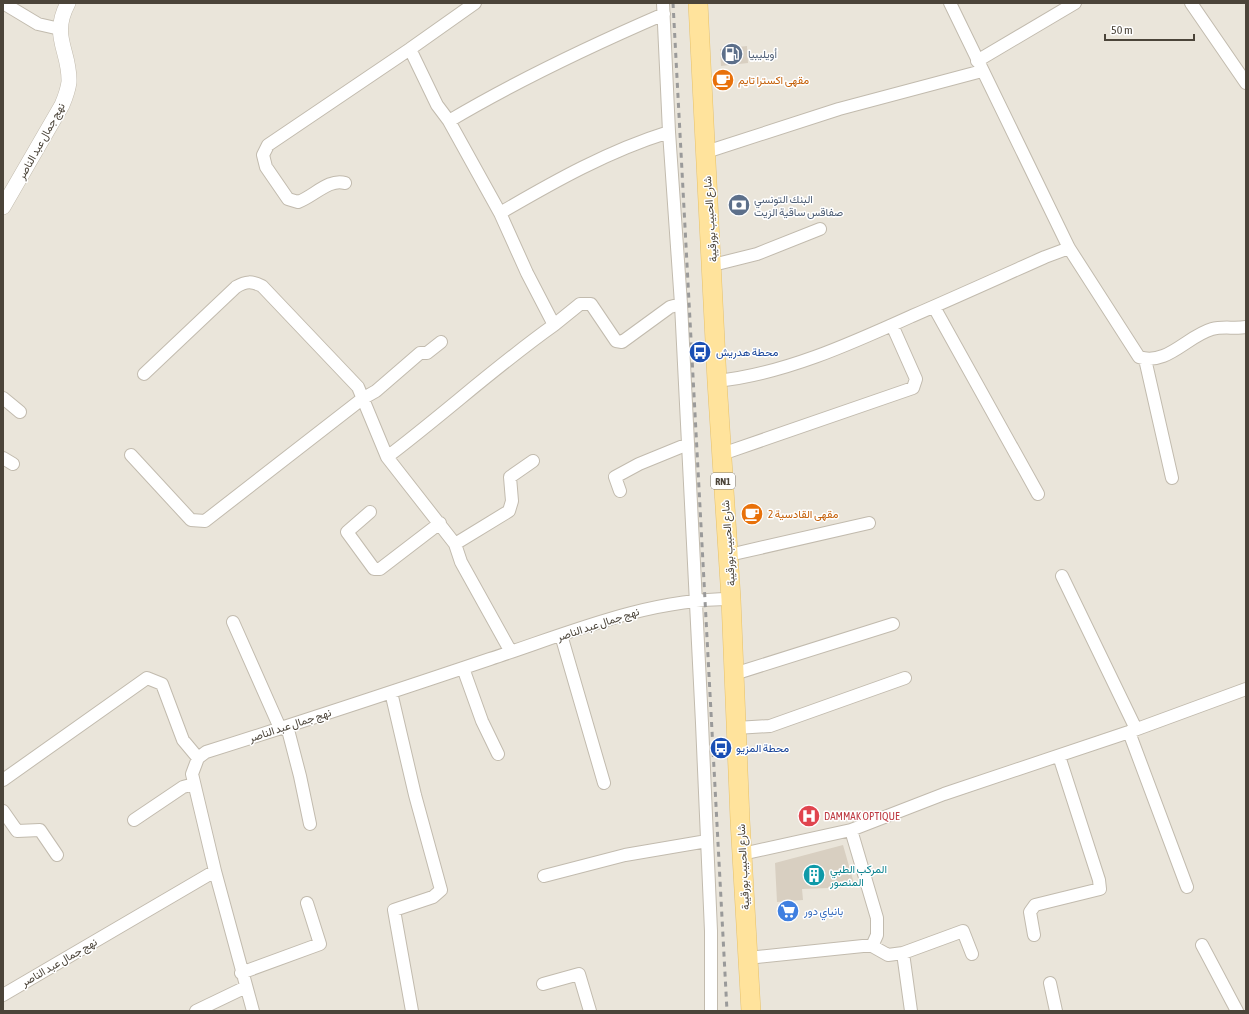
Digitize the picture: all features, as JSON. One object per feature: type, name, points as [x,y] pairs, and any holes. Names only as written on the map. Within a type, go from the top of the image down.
[{"type":"main road","name":"شارع الحبيب بورقيبة","points":[[700,3],[706,152],[713,265],[717,381],[732,599],[736,728],[751,1011]]},
{"type":"street","points":[[4,3],[38,24],[60,29]]},
{"type":"street","name":"نهج جمال عبد الناصر","points":[[3,207],[62,106],[67,93],[69,80],[60,40],[60,29],[62,15],[68,3]]},
{"type":"street","points":[[345,182],[340,181],[330,184],[298,202],[288,199],[266,167],[263,155],[268,145],[475,3]]},
{"type":"street","points":[[950,3],[1069,248],[1139,357],[1145,359],[1160,358],[1214,328],[1244,330]]},
{"type":"street","points":[[706,152],[980,66],[1075,3]]},
{"type":"street","points":[[1191,3],[1246,83]]},
{"type":"street","points":[[449,121],[515,84],[613,36],[663,8],[669,132],[681,304],[696,600],[711,931],[711,1011]]},
{"type":"street","points":[[410,49],[437,105],[449,121],[500,213],[527,273],[554,325]]},
{"type":"street","points":[[500,213],[557,180],[605,155],[636,142],[669,132]]},
{"type":"street","points":[[713,265],[757,254],[820,229]]},
{"type":"street","points":[[717,381],[744,378],[813,357],[892,325],[1045,257],[1069,248]]},
{"type":"street","points":[[144,374],[236,286],[253,282],[262,286],[358,387],[387,457],[455,544],[461,562],[511,652]]},
{"type":"street","points":[[387,457],[431,423],[516,352],[580,304],[591,304],[616,341],[622,342],[670,307],[681,304]]},
{"type":"street","points":[[934,307],[1038,494]]},
{"type":"street","points":[[722,454],[913,388],[916,379],[892,325]]},
{"type":"street","points":[[131,455],[191,520],[204,521],[362,399],[376,391],[420,353],[427,353],[441,342]]},
{"type":"street","points":[[1145,359],[1172,478]]},
{"type":"street","points":[[3,398],[20,412]]},
{"type":"street","points":[[620,491],[615,477],[639,464],[688,444]]},
{"type":"street","points":[[455,544],[509,511],[512,500],[510,477],[533,461]]},
{"type":"street","points":[[370,512],[347,532],[374,569],[380,569],[440,523]]},
{"type":"street","points":[[729,555],[869,523]]},
{"type":"street","points":[[1062,576],[1133,730],[1187,887]]},
{"type":"street","name":"نهج جمال عبد الناصر","points":[[198,758],[206,752],[391,692],[622,614],[696,600],[732,599]]},
{"type":"street","points":[[233,622],[284,727],[300,776],[310,824]]},
{"type":"street","points":[[734,674],[893,624]]},
{"type":"street","points":[[562,635],[604,783]]},
{"type":"street","points":[[463,668],[482,721],[498,754]]},
{"type":"street","points":[[3,780],[147,678],[162,684],[183,740],[198,758],[192,774],[194,784],[215,871],[253,1011]]},
{"type":"street","points":[[736,728],[770,726],[905,678]]},
{"type":"street","points":[[742,854],[851,830],[944,794],[1059,756],[1246,688]]},
{"type":"street","points":[[391,692],[415,794],[441,890],[433,896],[394,910],[412,1011]]},
{"type":"street","points":[[1034,935],[1030,912],[1035,905],[1100,889],[1099,880],[1059,756]]},
{"type":"street","points":[[134,820],[183,787],[194,784]]},
{"type":"street","points":[[3,811],[17,831],[40,830],[57,855]]},
{"type":"street","points":[[851,830],[876,918],[877,935],[872,946]]},
{"type":"street","points":[[544,876],[626,855],[707,841]]},
{"type":"street","name":"نهج جمال عبد الناصر","points":[[3,995],[215,871]]},
{"type":"street","points":[[242,973],[320,944],[307,903]]},
{"type":"street","points":[[748,958],[872,946],[888,955],[903,954],[963,930],[972,954]]},
{"type":"street","points":[[1202,945],[1237,1011]]},
{"type":"street","points":[[903,954],[911,1011]]},
{"type":"street","points":[[543,984],[579,974],[590,1011]]},
{"type":"street","points":[[1050,983],[1056,1011]]},
{"type":"street","points":[[196,1011],[246,987]]},
{"type":"shaded area","points":[[3,3],[1246,3],[1246,1011],[3,1011]]},
{"type":"building","points":[[747,46],[748,63],[721,66],[720,49]]},
{"type":"building","name":"المركب الطبي المنصور","points":[[843,845],[855,887],[802,889],[803,900],[777,902],[775,863]]},
{"type":"railway","points":[[673,3],[727,1011]]},
{"type":"place","name":"أويليبيا","points":[[732,54]]},
{"type":"place","name":"مقهى اكسترا تايم","points":[[723,80]]},
{"type":"place","name":"البنك التونسي صفاقس ساقية الزيت","points":[[739,205]]},
{"type":"place","name":"محطة هدريش","points":[[700,352]]},
{"type":"place","name":"مقهى القادسية 2","points":[[752,514]]},
{"type":"place","name":"محطة المزيو","points":[[721,748]]},
{"type":"place","name":"DAMMAK OPTIQUE","points":[[809,816]]},
{"type":"place","name":"المركب الطبي المنصور","points":[[814,875]]},
{"type":"place","name":"بانياي دور","points":[[788,911]]}]
